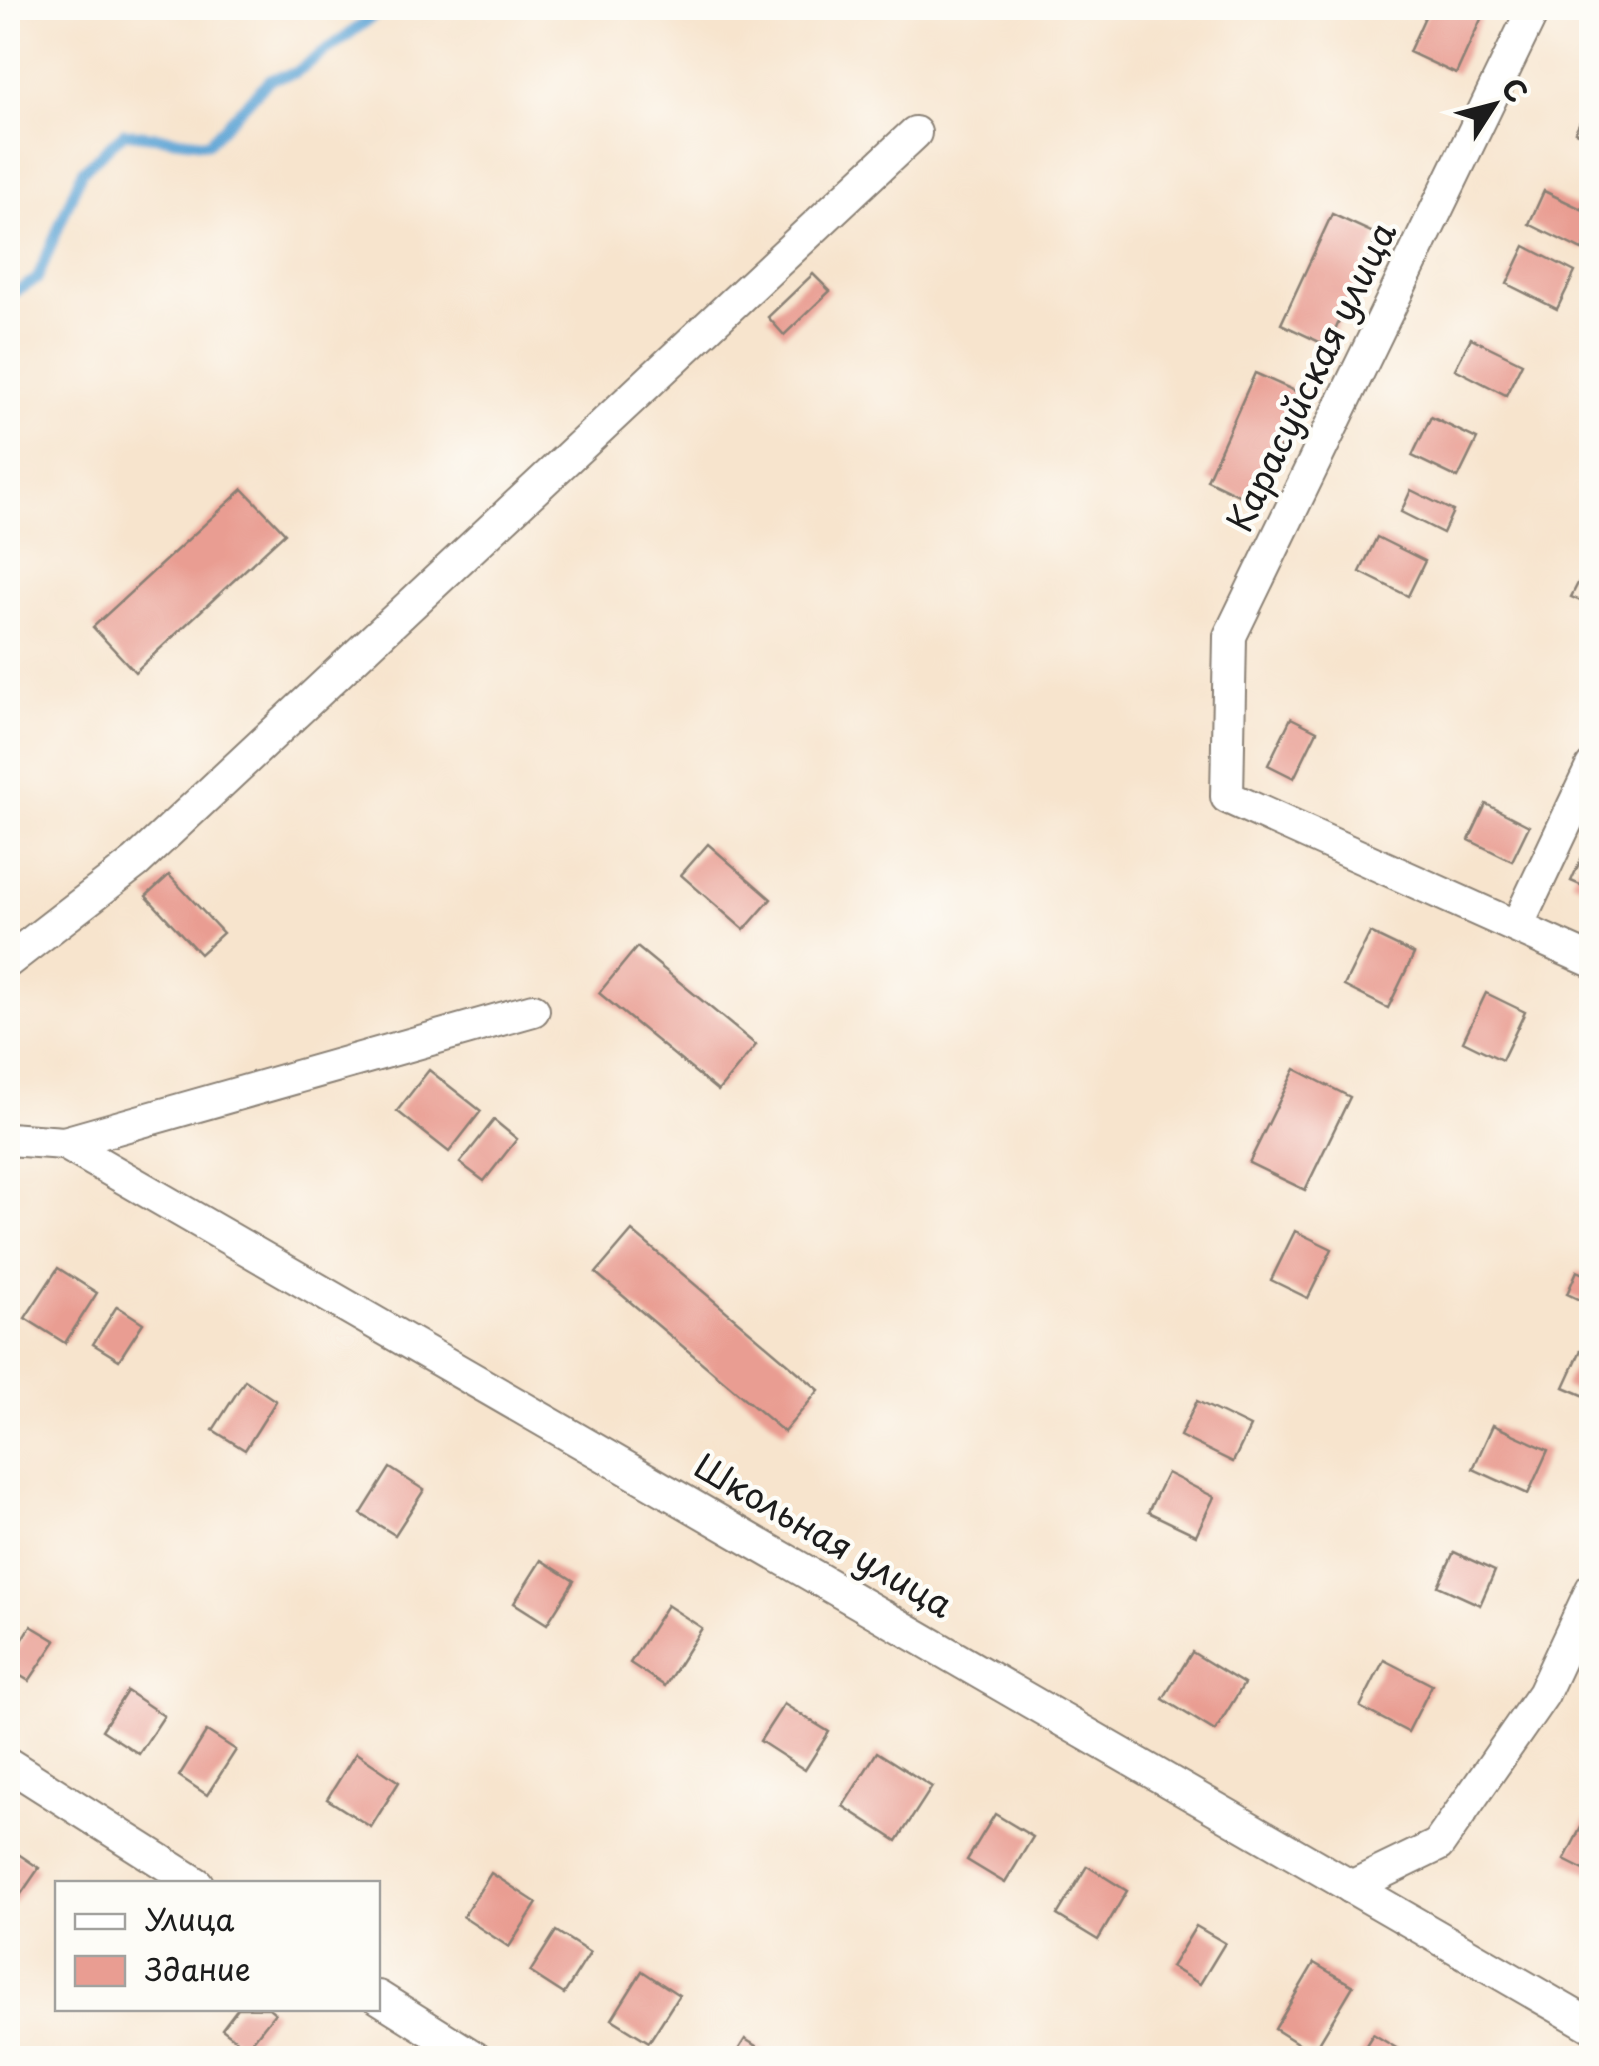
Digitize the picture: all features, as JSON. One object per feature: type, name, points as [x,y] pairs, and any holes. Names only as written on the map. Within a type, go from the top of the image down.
[{"type":"street","name":"Карасуйская улица","points":[[1517,926],[1226,797],[1230,636],[1534,8]]},
{"type":"street","points":[[8,961],[136,862],[915,133]]},
{"type":"street","points":[[1592,768],[1517,926],[1592,960]]},
{"type":"street","points":[[64,1144],[533,1010]]},
{"type":"street","name":"Школьная улица","points":[[8,1139],[64,1144],[1592,2026]]},
{"type":"street","points":[[1352,1887],[1438,1845],[1543,1694],[1592,1590]]},
{"type":"street","points":[[8,1764],[192,1881]]},
{"type":"street","points":[[380,1998],[475,2058]]},
{"type":"building","points":[[1429,8],[1486,8],[1456,74],[1409,52]]},
{"type":"building","points":[[1592,97],[1592,140],[1575,132]]},
{"type":"building","points":[[1544,191],[1592,214],[1592,232],[1582,250],[1529,224]]},
{"type":"building","points":[[1332,214],[1378,235],[1328,346],[1281,324]]},
{"type":"building","points":[[1525,246],[1575,272],[1557,309],[1507,284]]},
{"type":"building","points":[[813,274],[830,291],[784,335],[768,317]]},
{"type":"building","points":[[1471,338],[1522,363],[1506,395],[1455,369]]},
{"type":"building","points":[[1255,373],[1304,395],[1255,503],[1207,480]]},
{"type":"building","points":[[1431,417],[1477,439],[1458,478],[1412,456]]},
{"type":"building","points":[[243,489],[285,533],[135,672],[93,627]]},
{"type":"building","points":[[1411,490],[1453,511],[1443,533],[1401,512]]},
{"type":"building","points":[[1377,537],[1425,561],[1408,596],[1360,572]]},
{"type":"building","points":[[1592,556],[1592,606],[1571,597]]},
{"type":"building","points":[[1291,718],[1317,731],[1294,778],[1268,765]]},
{"type":"building","points":[[1486,804],[1529,826],[1512,861],[1469,840]]},
{"type":"building","points":[[1592,835],[1592,890],[1571,881]]},
{"type":"building","points":[[708,844],[771,899],[744,930],[681,875]]},
{"type":"building","points":[[169,875],[223,933],[200,954],[146,896]]},
{"type":"building","points":[[1370,933],[1414,954],[1388,1008],[1344,986]]},
{"type":"building","points":[[637,947],[756,1045],[718,1091],[599,993]]},
{"type":"building","points":[[1486,993],[1525,1012],[1502,1060],[1463,1041]]},
{"type":"building","points":[[1295,1069],[1350,1097],[1305,1190],[1249,1163]]},
{"type":"building","points":[[429,1070],[481,1111],[449,1152],[397,1111]]},
{"type":"building","points":[[494,1120],[517,1139],[484,1181],[460,1163]]},
{"type":"building","points":[[632,1231],[819,1390],[784,1432],[596,1273]]},
{"type":"building","points":[[1295,1231],[1332,1249],[1308,1298],[1271,1280]]},
{"type":"building","points":[[58,1268],[97,1293],[65,1343],[25,1318]]},
{"type":"building","points":[[1577,1271],[1592,1278],[1592,1306],[1567,1294]]},
{"type":"building","points":[[117,1306],[143,1323],[119,1360],[93,1344]]},
{"type":"building","points":[[1581,1350],[1592,1355],[1592,1399],[1564,1387]]},
{"type":"building","points":[[245,1380],[276,1401],[245,1450],[213,1430]]},
{"type":"building","points":[[1197,1401],[1250,1427],[1233,1462],[1180,1436]]},
{"type":"building","points":[[1493,1425],[1548,1450],[1528,1494],[1473,1469]]},
{"type":"building","points":[[390,1468],[424,1490],[395,1535],[361,1514]]},
{"type":"building","points":[[1167,1473],[1214,1497],[1196,1535],[1148,1512]]},
{"type":"building","points":[[1454,1552],[1495,1571],[1480,1605],[1438,1586]]},
{"type":"building","points":[[541,1560],[574,1581],[547,1624],[514,1603]]},
{"type":"building","points":[[667,1605],[702,1628],[665,1686],[630,1663]]},
{"type":"building","points":[[31,1626],[56,1641],[29,1681],[8,1668],[8,1663]]},
{"type":"building","points":[[1192,1652],[1244,1684],[1215,1731],[1163,1699]]},
{"type":"building","points":[[1384,1660],[1432,1685],[1408,1732],[1360,1707]]},
{"type":"building","points":[[127,1691],[164,1716],[139,1754],[102,1730]]},
{"type":"building","points":[[784,1704],[829,1732],[805,1770],[760,1741]]},
{"type":"building","points":[[207,1731],[236,1750],[207,1795],[179,1776]]},
{"type":"building","points":[[877,1752],[932,1787],[897,1841],[843,1806]]},
{"type":"building","points":[[356,1753],[399,1782],[371,1827],[327,1799]]},
{"type":"building","points":[[995,1814],[1033,1837],[1005,1883],[967,1860]]},
{"type":"building","points":[[1586,1818],[1592,1821],[1592,1874],[1564,1860]]},
{"type":"building","points":[[8,1847],[39,1868],[14,1904],[8,1900]]},
{"type":"building","points":[[1087,1866],[1127,1891],[1098,1940],[1057,1915]]},
{"type":"building","points":[[491,1873],[537,1903],[509,1947],[463,1917]]},
{"type":"building","points":[[1196,1926],[1225,1943],[1200,1984],[1171,1967]]},
{"type":"building","points":[[556,1931],[590,1953],[564,1994],[530,1972]]},
{"type":"building","points":[[1314,1963],[1353,1986],[1313,2053],[1275,2029]]},
{"type":"building","points":[[642,1971],[679,1995],[649,2042],[612,2019]]},
{"type":"building","points":[[236,2011],[275,2013],[247,2048],[222,2029]]},
{"type":"building","points":[[1373,2034],[1413,2058],[1358,2058]]},
{"type":"building","points":[[745,2039],[775,2058],[733,2058]]},
{"type":"waterway","points":[[8,296],[37,279],[82,171],[124,133],[208,143],[270,79],[295,73],[385,8]]}]
